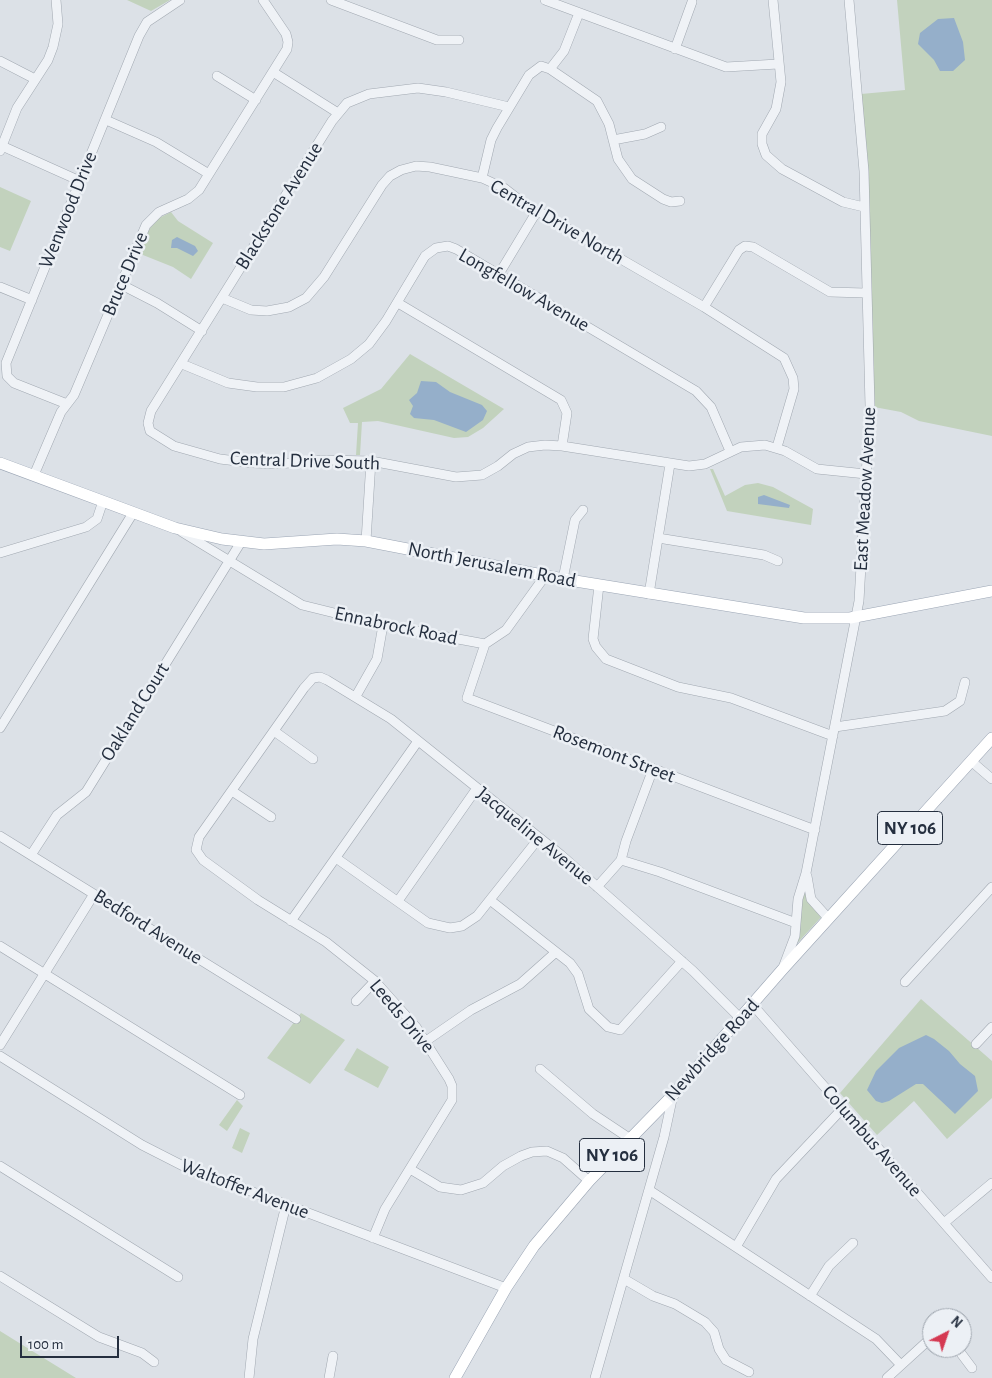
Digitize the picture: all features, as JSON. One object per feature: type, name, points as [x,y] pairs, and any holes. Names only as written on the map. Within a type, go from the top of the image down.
[{"type":"main road","name":"North Jerusalem Road","points":[[0,463],[133,513],[203,536],[264,544],[337,539],[366,541],[563,580],[804,618],[831,619],[857,616],[992,591]]},
{"type":"main road","name":"Newbridge Road","points":[[455,1378],[506,1288],[534,1246],[589,1181],[673,1095],[828,918],[992,738]]},
{"type":"street","points":[[56,0],[58,16],[57,34],[48,60],[17,108],[1,147],[80,181]]},
{"type":"street","name":"Wenwood Drive","points":[[66,404],[14,383],[7,376],[6,363],[147,22],[180,0]]},
{"type":"street","name":"Bruce Drive","points":[[34,475],[53,429],[66,404],[74,395],[146,225],[159,212],[194,195],[287,49],[286,34],[263,0]]},
{"type":"street","points":[[331,0],[437,40],[459,40]]},
{"type":"street","points":[[545,0],[726,67],[778,64]]},
{"type":"street","points":[[773,0],[781,82],[779,99],[762,134],[762,144],[766,155],[782,169],[843,202],[864,207]]},
{"type":"street","name":"East Meadow Avenue","points":[[782,970],[793,944],[798,899],[806,873],[815,830],[857,616],[870,406],[861,126],[849,0]]},
{"type":"street","points":[[674,49],[692,2]]},
{"type":"street","points":[[550,69],[564,51],[578,13]]},
{"type":"street","points":[[0,61],[36,79]]},
{"type":"street","points":[[482,178],[491,140],[509,107],[536,68],[541,66],[550,69],[597,101],[605,114],[621,166],[632,179],[663,199],[671,202],[680,201]]},
{"type":"street","points":[[273,72],[338,113]]},
{"type":"street","points":[[217,76],[256,100]]},
{"type":"street","name":"Blackstone Avenue","points":[[174,446],[150,431],[149,418],[338,113],[347,103],[364,95],[418,88],[446,92],[509,107]]},
{"type":"street","points":[[106,120],[156,142],[209,174]]},
{"type":"street","points":[[613,140],[645,134],[661,127]]},
{"type":"street","name":"Central Drive North","points":[[222,298],[251,310],[267,311],[289,307],[306,298],[324,278],[382,185],[390,176],[401,170],[416,166],[430,167],[482,178],[504,188],[537,211],[704,307],[777,352],[790,366],[794,390],[777,447]]},
{"type":"street","points":[[499,274],[537,211]]},
{"type":"street","name":"Longfellow Avenue","points":[[182,364],[216,379],[241,386],[271,388],[299,384],[332,371],[351,359],[379,332],[425,256],[441,246],[456,249],[696,391],[711,407],[730,451]]},
{"type":"street","points":[[704,307],[739,250],[745,246],[756,249],[830,292],[865,294]]},
{"type":"street","points":[[120,284],[157,303],[202,331]]},
{"type":"street","points":[[0,287],[32,300]]},
{"type":"street","points":[[398,303],[561,400],[567,413],[562,446]]},
{"type":"street","name":"Central Drive South","points":[[174,446],[220,459],[253,463],[371,461],[471,477],[490,472],[513,454],[528,447],[562,446],[670,464],[700,465],[730,451],[756,445],[777,447],[817,469],[866,474]]},
{"type":"street","points":[[366,541],[371,461]]},
{"type":"street","points":[[649,594],[670,464]]},
{"type":"street","points":[[0,553],[86,527],[97,519],[103,501]]},
{"type":"street","points":[[563,580],[575,520],[583,510]]},
{"type":"street","points":[[0,728],[133,513]]},
{"type":"street","name":"Ennabrock Road","points":[[175,528],[302,605],[383,625],[485,644],[506,630],[545,576]]},
{"type":"street","points":[[658,538],[764,556],[778,561]]},
{"type":"street","points":[[230,560],[241,542]]},
{"type":"street","name":"Oakland Court","points":[[32,855],[57,814],[86,792],[230,560]]},
{"type":"street","points":[[599,585],[593,639],[596,647],[606,659],[678,687],[731,698],[834,731],[945,711],[960,701],[965,682]]},
{"type":"street","points":[[356,696],[377,659],[383,625]]},
{"type":"street","name":"Rosemont Street","points":[[485,644],[467,698],[815,830]]},
{"type":"street","name":"Jacqueline Avenue","points":[[274,731],[313,678],[320,677],[356,696],[391,719],[539,838],[682,961],[740,1018]]},
{"type":"street","points":[[271,817],[232,791],[274,731],[313,759]]},
{"type":"street","points":[[291,921],[418,741]]},
{"type":"street","points":[[971,761],[992,780]]},
{"type":"street","points":[[597,887],[621,860],[626,841],[653,769]]},
{"type":"street","points":[[398,901],[477,788]]},
{"type":"street","name":"Leeds Drive","points":[[232,791],[200,836],[196,850],[200,856],[258,900],[340,952],[375,981],[398,1005],[426,1041],[449,1078],[453,1096],[448,1108],[385,1209],[373,1238]]},
{"type":"street","name":"Bedford Avenue","points":[[0,836],[296,1019]]},
{"type":"street","points":[[336,858],[428,923],[450,928],[462,926],[472,920],[539,838]]},
{"type":"street","points":[[621,860],[660,872],[796,923]]},
{"type":"street","points":[[806,873],[812,899],[828,918]]},
{"type":"street","points":[[904,982],[992,887]]},
{"type":"street","points":[[0,1045],[94,894]]},
{"type":"street","points":[[490,900],[570,964],[578,974],[584,997],[593,1014],[608,1027],[620,1030],[682,961]]},
{"type":"street","points":[[0,946],[240,1095]]},
{"type":"street","points":[[426,1041],[471,1010],[520,984],[556,952]]},
{"type":"street","points":[[356,1001],[375,981]]},
{"type":"street","name":"Columbus Avenue","points":[[752,1004],[992,1278]]},
{"type":"street","points":[[976,1044],[992,1027]]},
{"type":"street","name":"Waltoffer Avenue","points":[[0,1056],[181,1166],[506,1288]]},
{"type":"street","points":[[540,1070],[592,1114],[629,1138]]},
{"type":"street","points":[[595,1378],[624,1279],[673,1095]]},
{"type":"street","points":[[736,1247],[776,1180],[843,1108]]},
{"type":"street","points":[[410,1169],[440,1187],[462,1190],[483,1183],[503,1166],[521,1156],[532,1152],[547,1152],[562,1158],[589,1181]]},
{"type":"street","points":[[0,1166],[178,1277]]},
{"type":"street","points":[[944,1223],[992,1182]]},
{"type":"street","points":[[648,1190],[876,1339],[901,1365]]},
{"type":"street","points":[[249,1378],[253,1339],[286,1205]]},
{"type":"street","points":[[810,1296],[830,1266],[854,1243]]},
{"type":"street","points":[[0,1276],[99,1337],[142,1353],[154,1362]]},
{"type":"street","points":[[624,1279],[654,1296],[675,1304],[705,1322],[714,1332],[719,1349],[726,1360],[749,1372]]},
{"type":"street","points":[[888,1378],[922,1346]]},
{"type":"street","points":[[329,1378],[332,1356]]},
{"type":"street","points":[[964,1358],[972,1368]]},
{"type":"green space","points":[[127,0],[170,0],[151,11]]},
{"type":"green space","points":[[897,0],[992,0],[992,436],[919,421],[901,412],[874,407],[861,94],[905,90]]},
{"type":"green space","points":[[0,187],[31,201],[10,251],[0,247]]},
{"type":"green space","points":[[171,212],[178,221],[213,243],[191,279],[173,267],[138,253],[150,228],[159,218]]},
{"type":"green space","points":[[410,354],[504,409],[483,428],[468,437],[454,438],[378,421],[362,422],[360,455],[356,455],[358,423],[350,423],[343,408],[381,389]]},
{"type":"green space","points":[[710,469],[713,469],[725,496],[745,485],[758,483],[773,487],[813,509],[811,525],[727,511]]},
{"type":"green space","points":[[805,881],[823,915],[792,949]]},
{"type":"green space","points":[[921,999],[992,1061],[992,1098],[947,1139],[914,1101],[877,1135],[840,1093]]},
{"type":"green space","points":[[301,1013],[345,1040],[310,1084],[267,1058]]},
{"type":"green space","points":[[357,1048],[389,1067],[378,1088],[344,1070]]},
{"type":"green space","points":[[237,1100],[243,1106],[227,1131],[219,1125]]},
{"type":"green space","points":[[240,1128],[250,1133],[242,1153],[232,1148]]},
{"type":"green space","points":[[0,1331],[29,1349],[76,1378],[0,1378]]},
{"type":"water","points":[[954,18],[963,42],[965,60],[953,71],[940,71],[934,60],[918,44],[920,33],[938,19]]},
{"type":"water","points":[[177,237],[195,246],[198,251],[193,256],[177,248],[171,248],[172,240]]},
{"type":"water","points":[[421,381],[436,382],[450,392],[482,405],[487,411],[483,420],[466,432],[434,420],[414,418],[410,414],[413,406],[409,400],[417,393]]},
{"type":"water","points":[[764,495],[790,505],[789,508],[758,504],[758,497]]},
{"type":"water","points":[[926,1035],[949,1051],[960,1064],[975,1076],[978,1091],[955,1114],[923,1084],[916,1084],[889,1101],[882,1103],[876,1101],[867,1090],[876,1071],[899,1048]]}]
